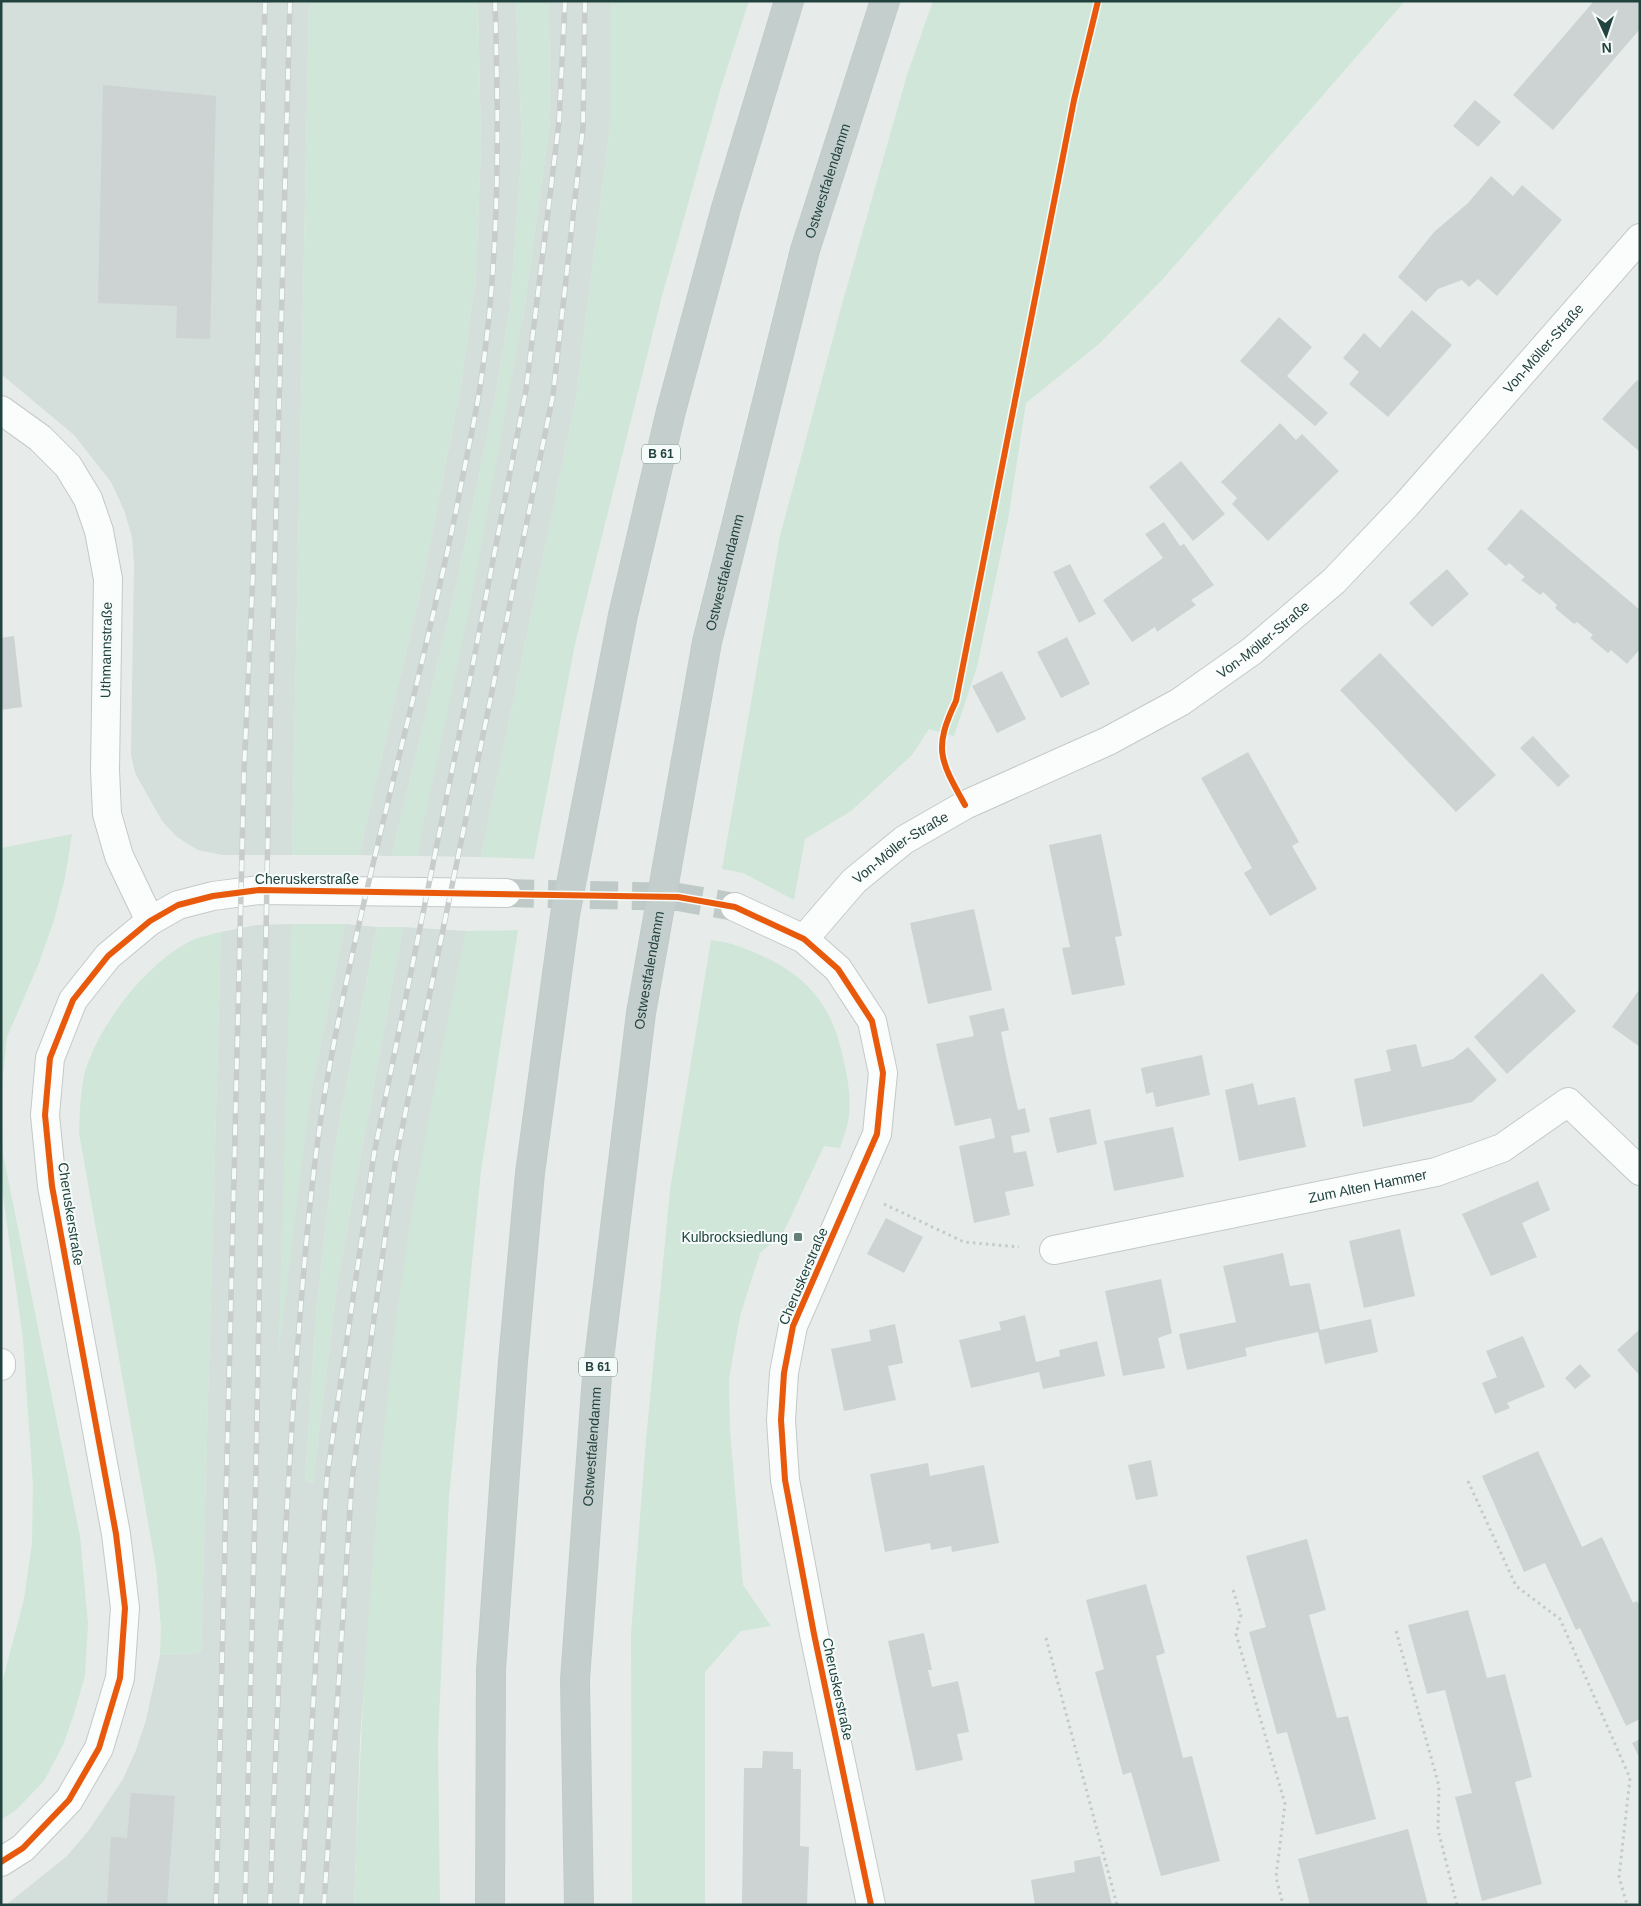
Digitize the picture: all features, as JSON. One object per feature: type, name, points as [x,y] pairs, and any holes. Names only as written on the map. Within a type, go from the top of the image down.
[{"type":"highway","name":"B 61","points":[[490,1905],[491,1669],[513,1361],[530,1173],[565,915],[621,625],[671,411],[726,208],[789,1]]},
{"type":"highway","name":"Ostwestfalendamm","points":[[579,1905],[575,1680],[596,1376],[641,1013],[707,642],[805,250],[885,1]]},
{"type":"street","name":"Von-Möller-Straße","points":[[804,939],[854,880],[904,840],[965,805],[1108,741],[1180,702],[1259,644],[1334,581],[1407,504],[1640,238]]},
{"type":"street","name":"Uthmannstraße","points":[[1,410],[40,438],[68,466],[88,499],[99,531],[108,579],[104,770],[107,814],[119,856],[150,921]]},
{"type":"street","name":"Cheruskerstraße","points":[[1,1862],[23,1848],[69,1800],[99,1748],[120,1678],[125,1608],[116,1534],[52,1186],[45,1115],[50,1058],[72,1000],[108,956],[150,921],[178,905],[213,896],[259,890],[506,893]]},
{"type":"street","name":"Cheruskerstraße","points":[[735,907],[804,939],[838,969],[872,1021],[883,1073],[877,1134],[793,1326],[784,1373],[781,1420],[785,1480],[790,1507],[814,1634],[871,1905]]},
{"type":"street","name":"Zum Alten Hammer","points":[[1054,1250],[1436,1172],[1502,1148],[1568,1102],[1640,1171]]},
{"type":"path","points":[[853,1189],[964,1242],[1054,1250]]},
{"type":"path","points":[[1468,1481],[1516,1586],[1560,1619],[1630,1778],[1619,1877],[1627,1905]]},
{"type":"path","points":[[1233,1590],[1241,1615],[1236,1634],[1285,1804],[1276,1877],[1283,1905]]},
{"type":"path","points":[[1396,1631],[1439,1786],[1438,1830],[1457,1905]]},
{"type":"path","points":[[1046,1638],[1117,1905]]},
{"type":"shaded area","points":[[1,1],[309,1],[292,855],[223,855],[198,850],[177,837],[162,821],[135,773],[131,754],[134,565],[132,537],[124,510],[111,482],[74,435],[1,374]]},
{"type":"shaded area","points":[[478,1],[516,1],[522,145],[510,310],[497,388],[456,587],[392,856],[359,855],[424,575],[461,385],[476,277],[481,144]]},
{"type":"shaded area","points":[[549,1],[610,1],[610,125],[576,398],[481,857],[417,856],[524,311],[550,124]]},
{"type":"shaded area","points":[[291,924],[290,990],[310,1099],[345,924],[377,927],[335,1146],[317,1303],[305,1481],[313,1483],[337,1284],[403,927],[466,931],[419,1185],[396,1329],[380,1483],[360,1740],[354,1905],[6,1905],[67,1856],[89,1830],[123,1779],[136,1750],[146,1720],[160,1655],[201,1653],[221,932],[256,925]]},
{"type":"green space","points":[[309,1],[478,1],[481,144],[476,277],[461,385],[424,575],[359,855],[292,855]]},
{"type":"green space","points":[[516,1],[549,1],[550,124],[524,311],[473,592],[417,856],[392,856],[456,587],[497,388],[510,310],[522,145]]},
{"type":"green space","points":[[610,1],[749,1],[721,87],[662,296],[575,644],[534,859],[481,857],[576,398],[610,125]]},
{"type":"green space","points":[[933,1],[1405,1],[1161,281],[1099,344],[1026,403],[1008,520],[977,667],[954,736],[929,729],[912,755],[851,811],[805,839],[794,900],[743,873],[722,869],[780,536],[841,308],[907,75]]},
{"type":"green space","points":[[72,834],[65,878],[54,920],[39,963],[7,1037],[1,1095],[1,848]]},
{"type":"green space","points":[[291,924],[345,924],[310,1099],[278,1360]]},
{"type":"green space","points":[[377,927],[403,927],[337,1284],[313,1483],[305,1481],[317,1303],[335,1146]]},
{"type":"green space","points":[[518,930],[481,1171],[449,1496],[438,1742],[440,1905],[354,1905],[368,1617],[380,1473],[395,1329],[418,1180],[466,931]]},
{"type":"green space","points":[[221,932],[201,1653],[160,1655],[161,1628],[156,1567],[79,1133],[81,1097],[84,1076],[90,1057],[100,1037],[112,1016],[143,978],[178,949],[195,939]]},
{"type":"green space","points":[[711,940],[741,947],[776,963],[792,973],[816,996],[826,1010],[839,1043],[849,1088],[849,1115],[840,1148],[824,1146],[783,1233],[760,1253],[740,1316],[729,1379],[730,1430],[743,1585],[771,1626],[741,1631],[705,1672],[705,1905],[632,1905],[631,1633],[646,1440],[670,1190]]},
{"type":"green space","points":[[1,1099],[3,1154],[80,1536],[88,1624],[85,1675],[63,1745],[44,1781],[16,1810],[1,1820],[1,1687],[24,1599],[32,1543],[33,1485],[23,1339],[1,1181]]},
{"type":"building","points":[[1594,1],[1640,1],[1640,29],[1553,130],[1513,95]]},
{"type":"building","points":[[103,85],[216,96],[210,339],[176,338],[177,306],[98,303]]},
{"type":"building","points":[[1475,100],[1501,122],[1478,147],[1453,126]]},
{"type":"building","points":[[1491,176],[1513,196],[1522,185],[1562,220],[1497,296],[1478,279],[1469,287],[1462,280],[1438,289],[1426,302],[1398,277],[1434,232],[1468,203]]},
{"type":"building","points":[[1412,310],[1452,345],[1388,417],[1349,384],[1359,372],[1343,358],[1364,333],[1380,348]]},
{"type":"building","points":[[1279,317],[1312,347],[1287,376],[1328,413],[1315,426],[1240,361]]},
{"type":"building","points":[[1637,380],[1640,382],[1640,452],[1602,419]]},
{"type":"building","points":[[1280,423],[1296,440],[1302,434],[1339,471],[1268,541],[1232,504],[1237,498],[1221,482]]},
{"type":"building","points":[[1181,461],[1225,514],[1193,541],[1149,487]]},
{"type":"building","points":[[1521,509],[1640,610],[1640,649],[1627,664],[1611,650],[1608,653],[1590,638],[1593,635],[1577,622],[1574,624],[1555,608],[1557,605],[1543,592],[1540,595],[1521,580],[1525,577],[1509,563],[1506,566],[1487,549]]},
{"type":"building","points":[[1164,522],[1180,546],[1184,544],[1214,585],[1191,600],[1196,605],[1157,632],[1155,627],[1132,642],[1103,600],[1163,558],[1145,534]]},
{"type":"building","points":[[1070,564],[1096,614],[1079,623],[1053,572]]},
{"type":"building","points":[[1447,569],[1469,594],[1432,627],[1409,603]]},
{"type":"building","points":[[14,636],[22,707],[1,710],[1,638]]},
{"type":"building","points":[[1067,637],[1090,684],[1061,698],[1037,652]]},
{"type":"building","points":[[1380,653],[1496,775],[1456,812],[1340,690]]},
{"type":"building","points":[[1002,671],[1026,719],[997,733],[972,686]]},
{"type":"building","points":[[1533,736],[1570,776],[1558,787],[1520,748]]},
{"type":"building","points":[[1248,752],[1299,842],[1292,846],[1317,889],[1270,916],[1244,873],[1252,868],[1201,778]]},
{"type":"building","points":[[1101,834],[1122,936],[1115,937],[1125,985],[1072,995],[1062,948],[1070,947],[1049,845]]},
{"type":"building","points":[[974,909],[992,990],[928,1004],[910,923]]},
{"type":"building","points":[[1542,973],[1576,1011],[1507,1074],[1474,1037]]},
{"type":"building","points":[[1640,989],[1640,1047],[1612,1027]]},
{"type":"building","points":[[1004,1008],[1009,1030],[1001,1032],[1009,1071],[1018,1110],[1025,1108],[1030,1132],[1011,1136],[1014,1153],[1026,1151],[1034,1186],[1005,1192],[1010,1215],[974,1223],[959,1146],[995,1138],[991,1118],[955,1126],[936,1044],[974,1036],[969,1016]]},
{"type":"building","points":[[1416,1044],[1422,1067],[1453,1059],[1468,1047],[1497,1080],[1472,1102],[1363,1127],[1354,1079],[1391,1071],[1386,1050]]},
{"type":"building","points":[[1202,1055],[1210,1095],[1156,1107],[1153,1092],[1146,1094],[1141,1068]]},
{"type":"building","points":[[1253,1083],[1258,1105],[1295,1097],[1306,1147],[1239,1161],[1225,1090]]},
{"type":"building","points":[[1090,1109],[1097,1144],[1057,1153],[1049,1118]]},
{"type":"building","points":[[1173,1127],[1184,1177],[1114,1191],[1104,1141]]},
{"type":"building","points":[[1538,1181],[1550,1210],[1522,1223],[1537,1257],[1491,1276],[1462,1214]]},
{"type":"building","points":[[886,1218],[923,1237],[904,1273],[867,1254]]},
{"type":"building","points":[[1400,1229],[1415,1296],[1364,1308],[1349,1241]]},
{"type":"building","points":[[1283,1253],[1290,1286],[1310,1283],[1320,1330],[1371,1319],[1378,1352],[1325,1364],[1318,1332],[1245,1348],[1247,1356],[1187,1370],[1179,1334],[1236,1322],[1223,1266]]},
{"type":"building","points":[[1161,1279],[1172,1333],[1158,1338],[1165,1368],[1123,1376],[1105,1291]]},
{"type":"building","points":[[1025,1315],[1036,1362],[1060,1356],[1059,1350],[1097,1341],[1105,1376],[1043,1389],[1039,1372],[971,1388],[959,1340],[1001,1330],[999,1322]]},
{"type":"building","points":[[895,1324],[903,1363],[888,1366],[896,1400],[844,1411],[831,1349],[871,1341],[869,1330]]},
{"type":"building","points":[[1640,1329],[1640,1376],[1617,1350]]},
{"type":"building","points":[[1523,1336],[1545,1387],[1507,1403],[1510,1408],[1495,1414],[1482,1383],[1497,1377],[1486,1351]]},
{"type":"building","points":[[1580,1364],[1591,1376],[1575,1389],[1565,1378]]},
{"type":"building","points":[[1538,1451],[1582,1547],[1602,1537],[1633,1603],[1637,1601],[1640,1607],[1640,1719],[1626,1726],[1580,1628],[1576,1630],[1545,1563],[1524,1572],[1482,1476]]},
{"type":"building","points":[[1151,1460],[1158,1496],[1136,1500],[1128,1465]]},
{"type":"building","points":[[928,1463],[930,1476],[984,1465],[999,1543],[952,1552],[951,1546],[931,1550],[930,1543],[885,1552],[870,1474]]},
{"type":"building","points":[[1307,1539],[1326,1610],[1309,1615],[1337,1718],[1348,1716],[1376,1819],[1316,1835],[1287,1732],[1277,1734],[1249,1632],[1266,1627],[1246,1556]]},
{"type":"building","points":[[1146,1584],[1165,1653],[1156,1656],[1183,1758],[1192,1756],[1220,1861],[1161,1876],[1131,1772],[1123,1775],[1095,1672],[1104,1669],[1086,1600]]},
{"type":"building","points":[[1468,1610],[1487,1678],[1505,1674],[1532,1777],[1515,1782],[1542,1884],[1482,1901],[1455,1797],[1472,1793],[1445,1690],[1427,1694],[1408,1625]]},
{"type":"building","points":[[924,1633],[932,1670],[928,1670],[932,1687],[958,1681],[969,1732],[957,1734],[963,1760],[916,1771],[888,1641]]},
{"type":"building","points":[[1640,1739],[1640,1759],[1632,1743]]},
{"type":"building","points":[[763,1751],[793,1752],[793,1769],[801,1769],[800,1846],[809,1847],[807,1905],[742,1904],[744,1768],[762,1768]]},
{"type":"building","points":[[131,1793],[175,1796],[167,1905],[107,1905],[111,1837],[127,1838]]},
{"type":"building","points":[[1408,1829],[1428,1905],[1310,1905],[1298,1859]]},
{"type":"building","points":[[1100,1856],[1112,1905],[1035,1905],[1031,1880],[1075,1872],[1074,1861]]},
{"type":"tunnel","points":[[506,893],[678,897],[735,907]]},
{"type":"railway","points":[[216,1905],[244,772],[253,572],[265,1]]},
{"type":"railway","points":[[245,1905],[256,1470],[269,772],[290,1]]},
{"type":"railway","points":[[270,1905],[281,1630],[292,1423],[312,1186],[326,1086],[340,1012],[442,574],[480,387],[487,339],[495,243],[497,146],[495,1]]},
{"type":"railway","points":[[301,1905],[327,1476],[374,1154],[458,741],[526,390],[559,122],[565,1]]},
{"type":"railway","points":[[324,1905],[352,1479],[396,1158],[553,395],[583,127],[585,1]]},
{"type":"cycle path","points":[[965,805],[945,765],[942,743],[944,731],[956,701],[1074,100],[1098,1]]},
{"type":"cycle path","points":[[1,1862],[23,1848],[69,1800],[99,1748],[120,1678],[125,1608],[116,1534],[52,1186],[45,1115],[50,1058],[73,1000],[108,956],[150,921],[178,905],[213,896],[259,890],[678,897],[735,907],[804,939],[838,969],[872,1021],[883,1073],[877,1134],[793,1326],[784,1373],[781,1420],[785,1480],[814,1634],[871,1905]]},
{"type":"place","name":"Kulbrocksiedlung","points":[[798,1237]]}]
